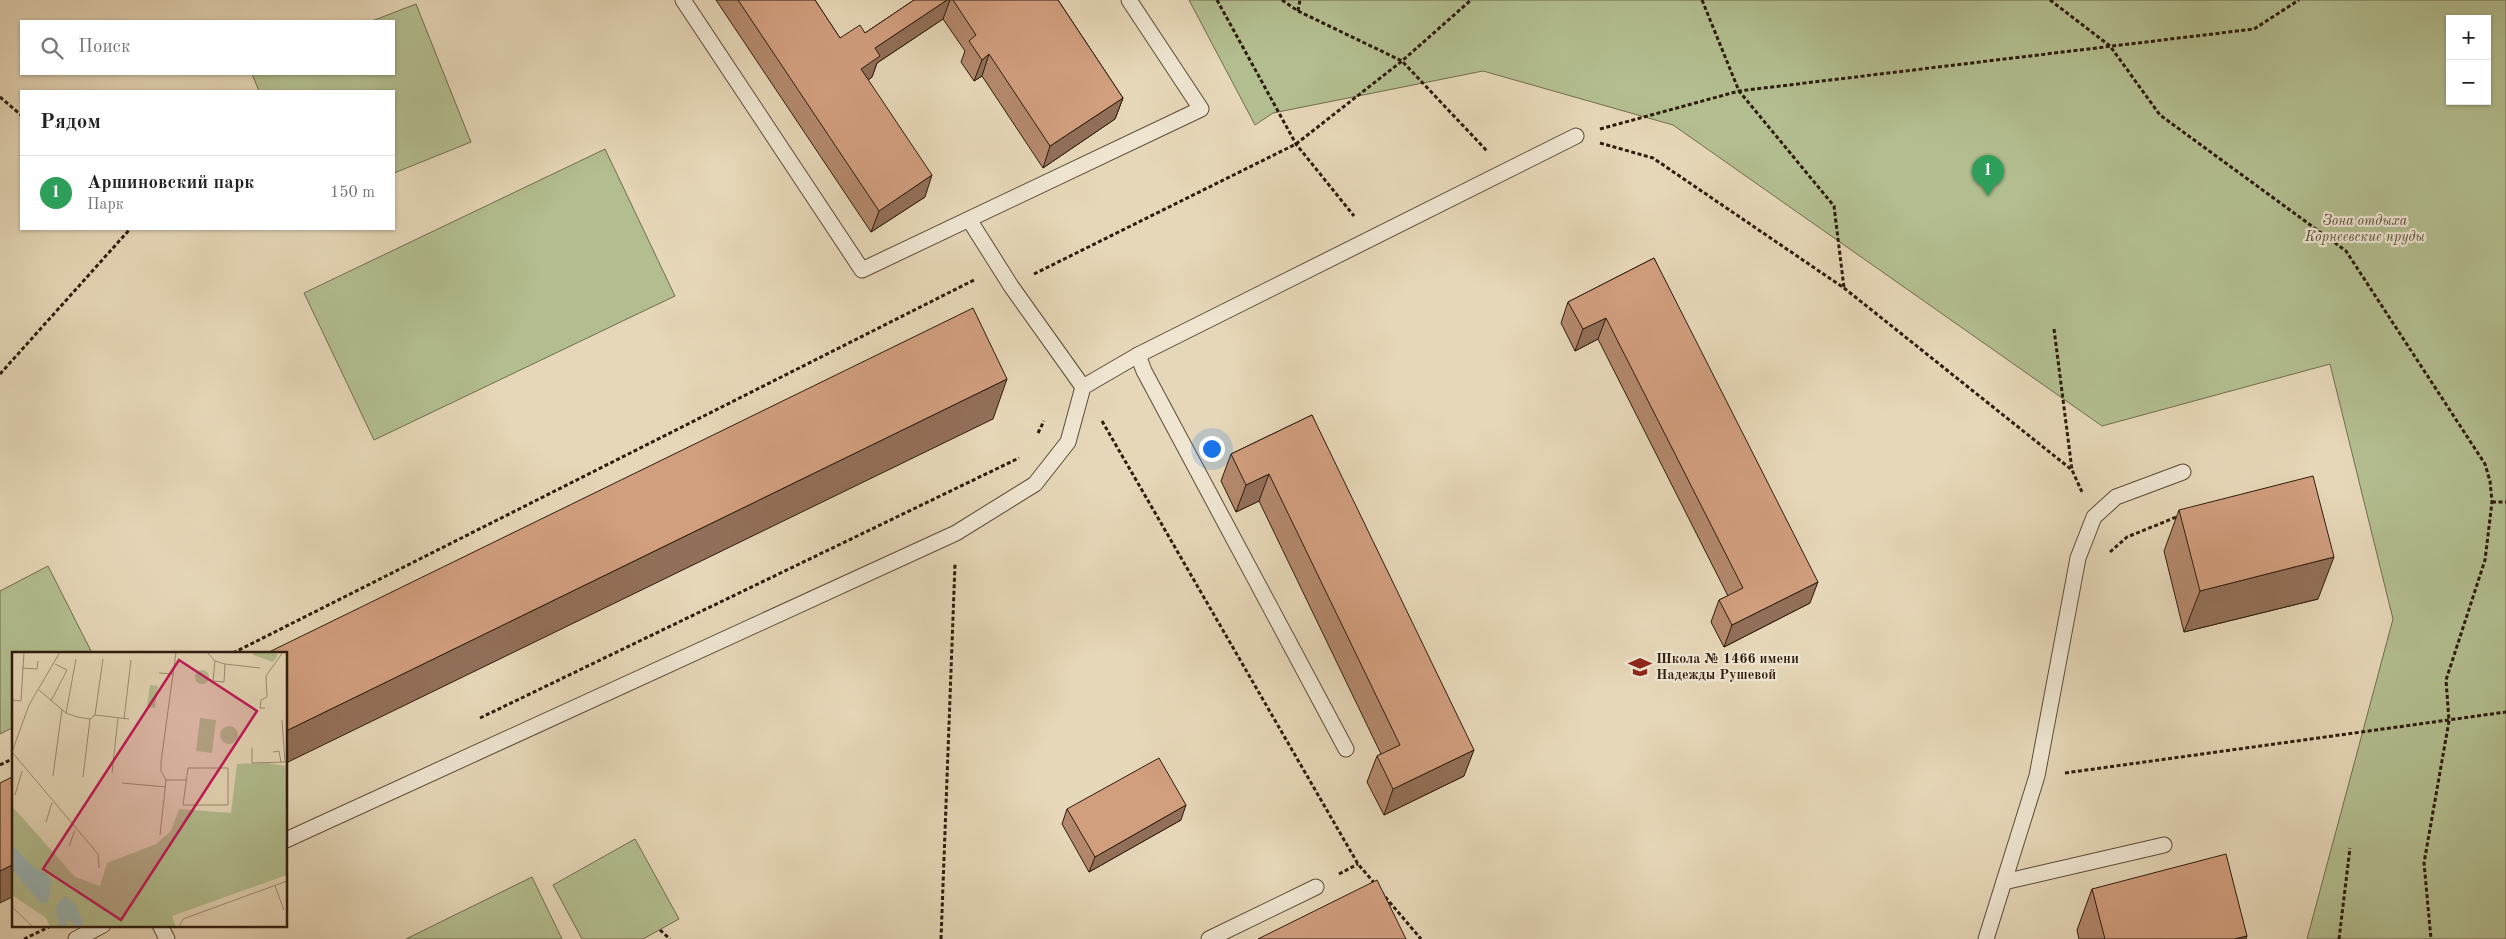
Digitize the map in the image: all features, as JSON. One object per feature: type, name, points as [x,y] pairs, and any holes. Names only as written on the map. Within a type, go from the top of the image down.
[{"type":"lane","points":[[683,0],[862,270],[1200,109],[1130,0]]},
{"type":"lane","points":[[288,839],[956,534],[1035,484],[1068,442],[1083,387],[1138,355],[1576,136]]},
{"type":"lane","points":[[970,220],[1011,286],[1083,387]]},
{"type":"lane","points":[[1138,355],[1144,371],[1346,749]]},
{"type":"lane","points":[[1986,939],[2037,776],[2078,558],[2094,517],[2116,497],[2183,472]]},
{"type":"lane","points":[[2004,882],[2164,844]]},
{"type":"lane","points":[[1208,939],[1316,887]]},
{"type":"lane","points":[[76,939],[101,926]]},
{"type":"lane","points":[[160,926],[167,939]]},
{"type":"path","points":[[1217,0],[1296,144],[1373,239]]},
{"type":"path","points":[[1282,0],[1298,11],[1402,61],[1506,171]]},
{"type":"path","points":[[1298,11],[1300,0]]},
{"type":"path","points":[[1011,286],[1296,144],[1402,61],[1471,0]]},
{"type":"path","points":[[1702,0],[1739,91],[1834,206],[1844,288]]},
{"type":"path","points":[[2050,0],[2110,46],[2160,115],[2346,251],[2484,464],[2490,481],[2492,502],[2485,560],[2446,680],[2450,721],[2424,863],[2431,939]]},
{"type":"path","points":[[1576,136],[1739,91],[2254,29],[2299,0]]},
{"type":"path","points":[[0,97],[20,114]]},
{"type":"path","points":[[1576,136],[1653,158],[1844,288],[2072,470]]},
{"type":"path","points":[[0,374],[129,230]]},
{"type":"path","points":[[235,652],[999,267]]},
{"type":"path","points":[[2054,329],[2072,470],[2094,517]]},
{"type":"path","points":[[1083,387],[1358,864],[1421,939]]},
{"type":"path","points":[[1037,436],[1044,419]]},
{"type":"path","points":[[474,721],[1020,457]]},
{"type":"path","points":[[2492,502],[2506,502]]},
{"type":"path","points":[[941,939],[956,534]]},
{"type":"path","points":[[2037,776],[2506,712]]},
{"type":"path","points":[[0,765],[12,759]]},
{"type":"path","points":[[2339,939],[2350,848]]},
{"type":"path","points":[[24,939],[51,926]]},
{"type":"path","points":[[660,930],[670,939]]},
{"type":"green space","name":"Зона отдыха Корнеевские пруды","points":[[1189,0],[2506,0],[2506,939],[2307,939],[2393,619],[2330,364],[2102,426],[1673,125],[1483,71],[1273,113],[1255,125]]},
{"type":"green space","points":[[416,4],[471,142],[395,173],[395,90],[259,90],[252,75],[395,75],[395,20],[375,20]]},
{"type":"green space","points":[[605,149],[675,296],[374,440],[304,293]]},
{"type":"green space","points":[[48,566],[91,652],[12,652],[12,728],[0,734],[0,591]]},
{"type":"green space","points":[[635,839],[679,919],[643,939],[582,939],[553,885]]},
{"type":"green space","points":[[532,877],[562,939],[406,939]]},
{"type":"building","points":[[738,0],[815,0],[840,38],[860,25],[865,33],[914,0],[947,0],[875,48],[880,56],[861,69],[932,175],[879,211]]},
{"type":"building","points":[[953,0],[1058,0],[1123,98],[1050,146],[989,54],[982,60],[969,41],[976,35]]},
{"type":"building","points":[[1654,258],[1818,582],[1732,625],[1719,600],[1743,588],[1606,318],[1583,329],[1568,302]]},
{"type":"building","points":[[973,308],[1007,379],[288,730],[288,652],[269,652]]},
{"type":"building","points":[[1312,415],[1474,750],[1393,789],[1377,756],[1400,745],[1269,474],[1246,485],[1231,454]]},
{"type":"building","points":[[2313,476],[2334,557],[2200,591],[2179,510]]},
{"type":"building","points":[[1159,758],[1186,805],[1095,857],[1067,809]]},
{"type":"building","points":[[12,777],[12,865],[0,871],[0,783]]},
{"type":"building","points":[[2226,854],[2247,936],[2234,939],[2105,939],[2092,889]]},
{"type":"building","points":[[1377,880],[1406,939],[1258,939]]},
{"type":"place","name":"Аршиновский парк","points":[[1988,196]]},
{"type":"place","name":"Школа № 1466 имени Надежды Рушевой","points":[[1640,667]]}]
